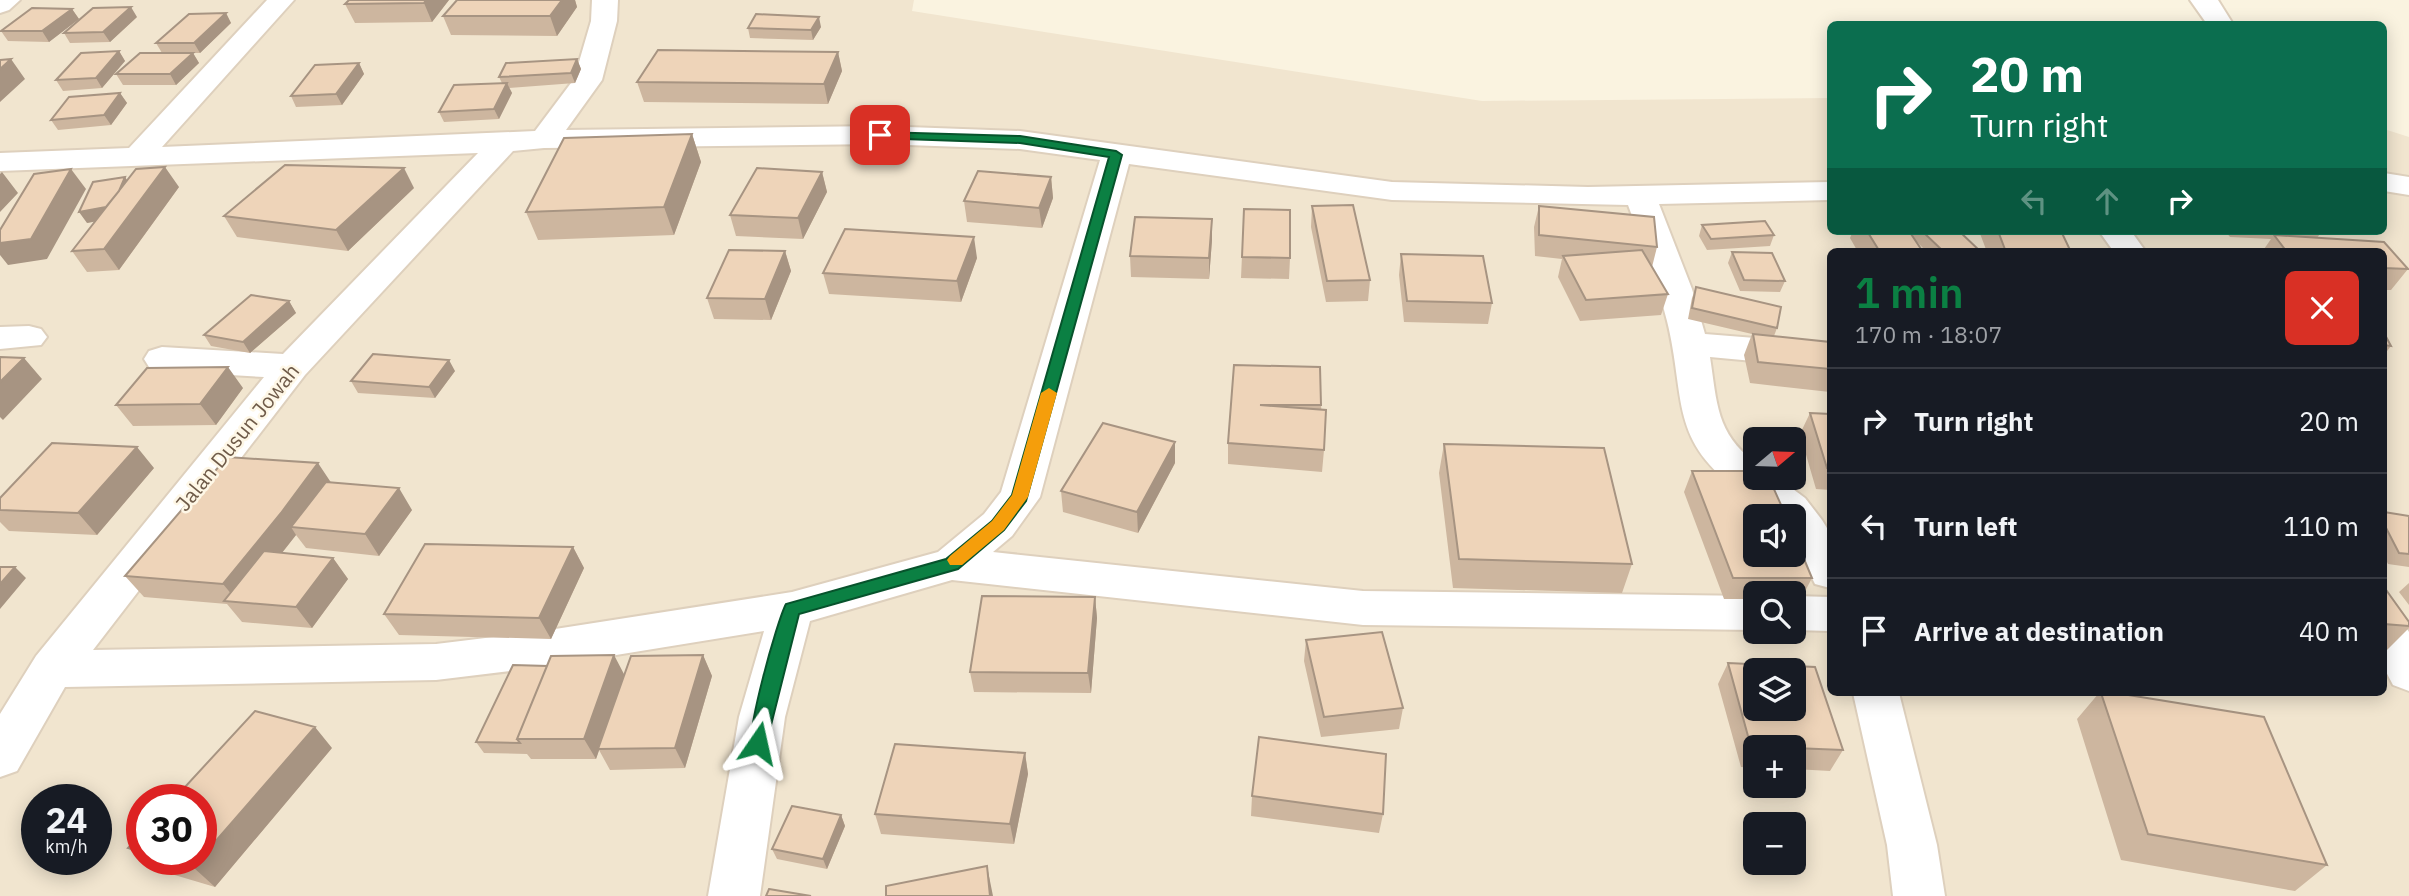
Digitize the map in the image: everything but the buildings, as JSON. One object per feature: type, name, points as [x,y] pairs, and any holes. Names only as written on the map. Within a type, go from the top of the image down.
[{"type":"street","points":[[0,5],[7,0]]},
{"type":"street","points":[[136,158],[281,0]]},
{"type":"street","points":[[544,139],[588,80],[604,21],[605,0]]},
{"type":"street","points":[[2203,0],[2218,21]]},
{"type":"street","points":[[0,162],[504,143],[544,139],[894,136],[1020,139],[1116,155],[1392,191],[1640,196],[1827,191]]},
{"type":"street","name":"Jalan Dusun Jowah","points":[[0,756],[52,669],[292,367],[504,143]]},
{"type":"street","points":[[952,564],[998,525],[1020,497],[1116,155]]},
{"type":"street","points":[[2387,182],[2409,186]]},
{"type":"street","points":[[1640,196],[1665,262],[1690,345],[1700,409],[1714,445],[1720,456],[1741,474],[1791,509],[1827,565]]},
{"type":"street","points":[[1690,345],[1741,346],[1827,356]]},
{"type":"street","points":[[162,359],[292,367]]},
{"type":"street","points":[[52,669],[436,662],[536,650],[792,609],[952,564],[1363,608],[1743,613]]},
{"type":"street","points":[[734,896],[762,717],[792,609]]},
{"type":"street","points":[[1806,613],[1827,614]]},
{"type":"street","points":[[2387,634],[2409,672]]},
{"type":"street","points":[[1877,696],[1912,845],[1919,896]]},
{"type":"shaded area","points":[[0,0],[914,0],[912,11],[1482,101],[1827,98],[1827,235],[2387,235],[2387,130],[2409,137],[2409,896],[0,896]]},
{"type":"slow traffic","points":[[956,560],[998,525],[1020,497],[1049,393]]},
{"type":"route","points":[[758,743],[762,717],[792,609],[930,568],[952,564],[998,525],[1020,497],[1116,155],[1020,139],[880,135]]}]
